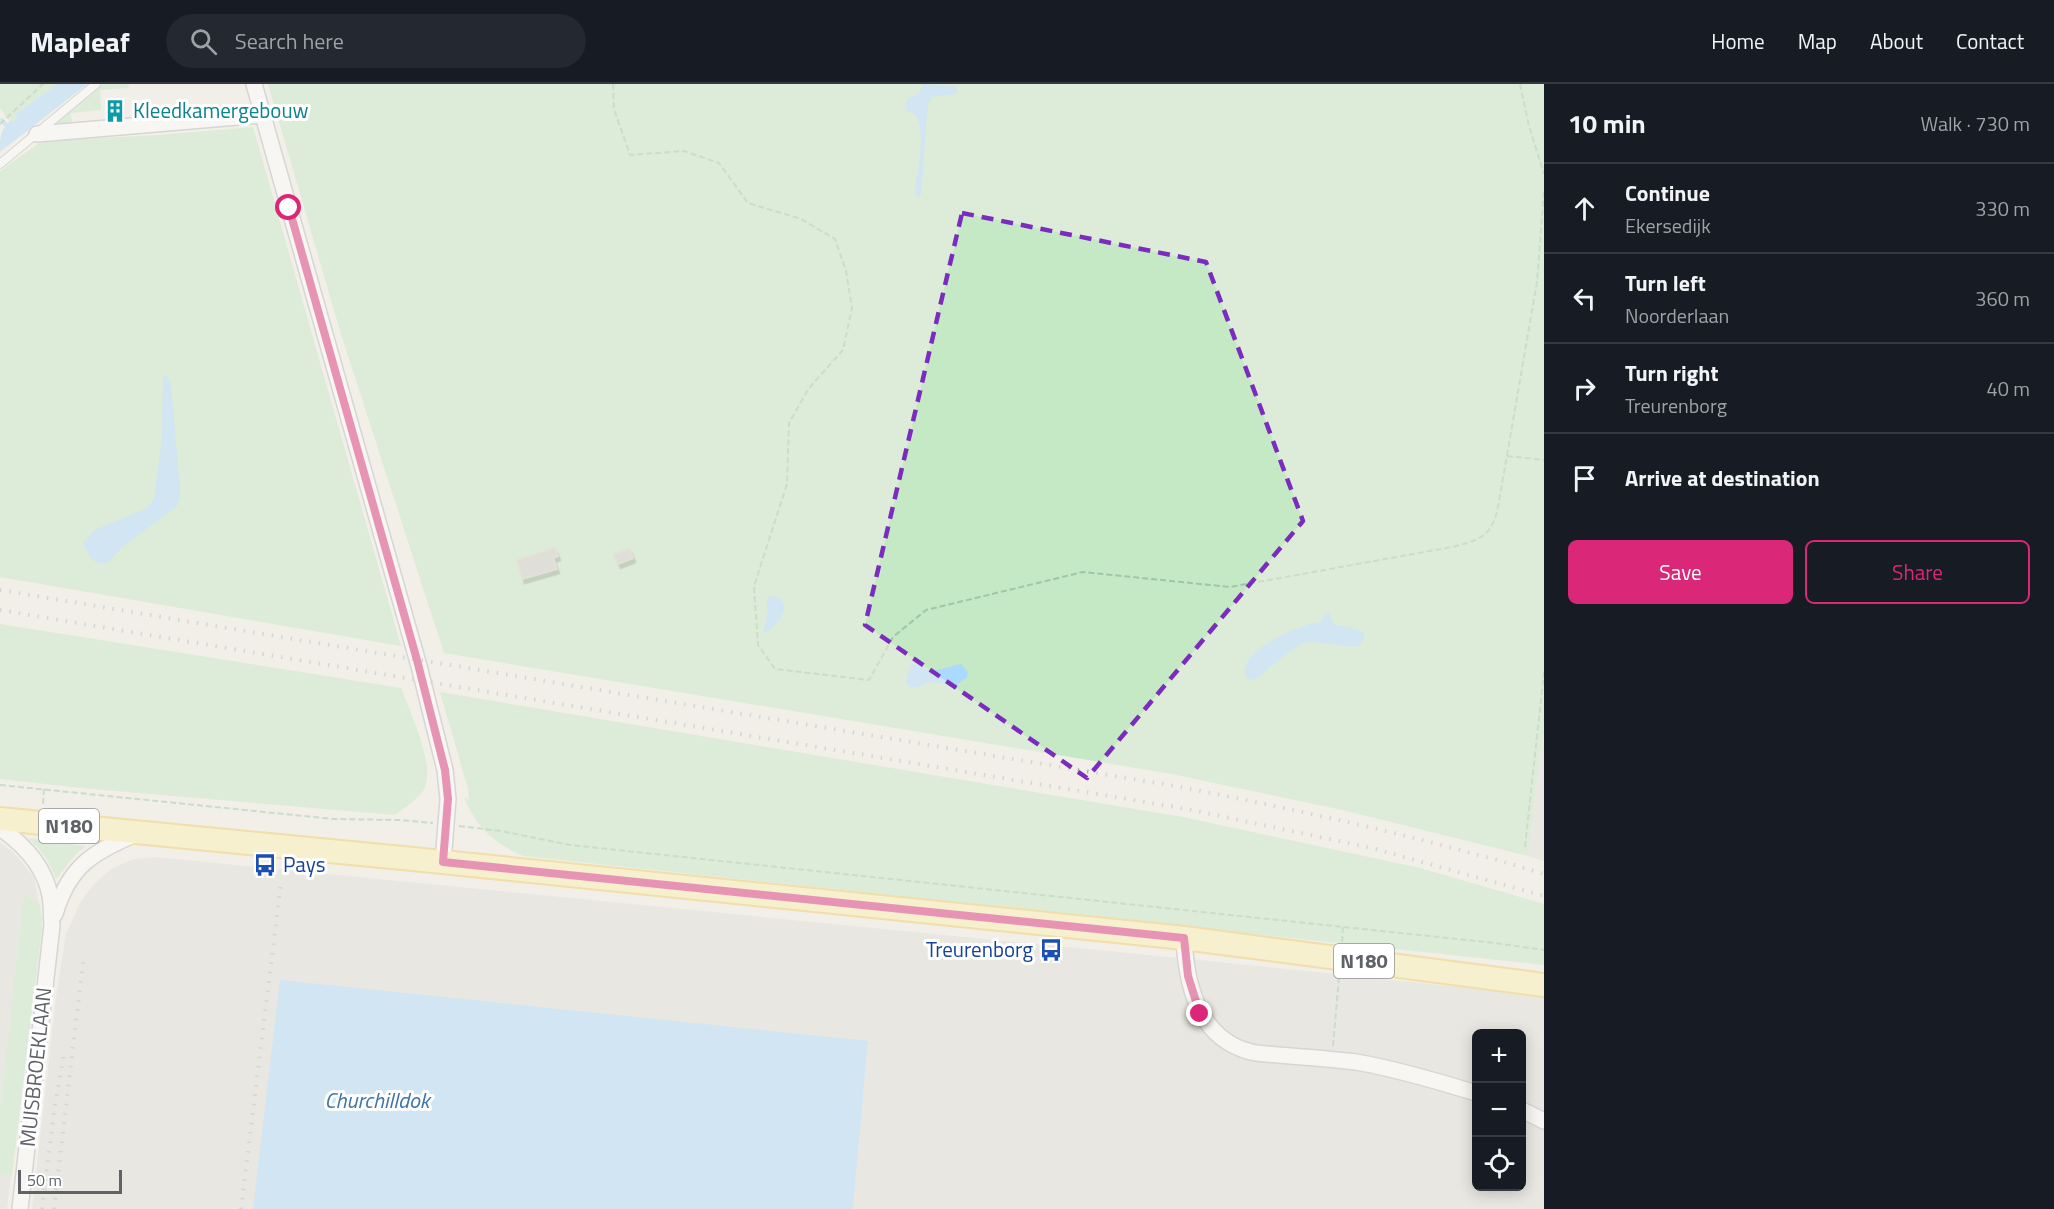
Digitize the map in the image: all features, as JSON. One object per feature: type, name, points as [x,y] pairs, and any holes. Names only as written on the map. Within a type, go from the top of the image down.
[{"type":"main road","name":"N180","points":[[0,819],[1184,938],[1544,985]]},
{"type":"street","points":[[254,84],[417,660],[445,770],[448,799],[443,862]]},
{"type":"street","points":[[37,134],[263,116]]},
{"type":"street","name":"MUISBROEKLAAN","points":[[0,828],[14,838],[31,856],[44,876],[50,897],[52,925]]},
{"type":"street","name":"MUISBROEKLAAN","points":[[20,1209],[52,925],[60,897],[85,861],[105,847],[138,833]]},
{"type":"street","points":[[1184,938],[1188,976],[1200,1014],[1219,1036],[1234,1046],[1252,1052],[1365,1064],[1412,1074],[1472,1092]]},
{"type":"street","points":[[1526,1112],[1544,1121]]},
{"type":"lane","points":[[0,164],[96,84]]},
{"type":"path","points":[[0,124],[43,84]]},
{"type":"path","points":[[612,84],[614,109],[630,155],[684,151],[719,163],[748,202],[801,219],[835,239],[846,271],[852,308],[843,350],[809,388],[789,423],[788,484],[754,586],[758,645],[775,669],[869,680],[892,637],[926,610],[1083,572],[1230,587],[1452,547],[1478,540],[1495,523],[1537,282],[1544,192]]},
{"type":"path","points":[[1520,84],[1529,126],[1544,174]]},
{"type":"path","points":[[1507,456],[1544,460]]},
{"type":"path","points":[[1525,847],[1544,672]]},
{"type":"path","points":[[0,785],[333,819],[425,822]]},
{"type":"path","points":[[471,828],[501,831],[582,846],[1544,950]]},
{"type":"path","points":[[1332,1060],[1343,927]]},
{"type":"highlighted area","points":[[962,213],[1206,262],[1303,521],[1087,778],[865,625]]},
{"type":"shaded area","points":[[1544,725],[1544,861],[1528,856]]},
{"type":"shaded area","points":[[0,843],[13,852],[34,877],[42,919],[7,1209],[0,1209]]},
{"type":"shaded area","points":[[155,857],[1544,996],[1544,1209],[853,1209],[868,1041],[253,1209],[32,1209],[56,997],[66,934],[80,903],[93,885],[111,869],[134,859]]},
{"type":"green space","points":[[0,84],[57,84],[15,116],[17,118],[11,123],[0,108]]},
{"type":"green space","points":[[102,84],[128,84],[129,88],[100,90],[101,110],[71,113],[72,124],[53,125]]},
{"type":"green space","points":[[268,84],[1544,84],[1544,725],[1528,856],[1342,810],[1172,774],[444,653],[341,334]]},
{"type":"green space","points":[[253,127],[401,646],[0,577],[0,171],[42,141]]},
{"type":"green space","points":[[0,624],[401,688],[421,740],[427,781],[423,791],[414,801],[395,815],[0,779]]},
{"type":"green space","points":[[440,692],[1183,817],[1420,868],[1544,904],[1544,965],[523,856],[495,840],[474,817],[464,797],[469,800],[468,789]]},
{"type":"green space","points":[[28,838],[86,846],[75,855],[56,879],[45,857]]},
{"type":"green space","points":[[24,895],[40,904],[42,929],[12,1175],[0,1175],[0,1110]]},
{"type":"water","points":[[57,84],[87,84],[0,152],[1,135],[4,128],[10,121],[17,118],[15,115]]},
{"type":"water","points":[[923,84],[954,86],[958,90],[955,94],[932,97],[928,104],[919,197],[916,196],[915,189],[920,152],[919,123],[916,115],[905,110],[908,98],[918,94]]},
{"type":"water","points":[[163,376],[167,376],[171,385],[180,488],[177,506],[121,548],[110,561],[99,563],[90,557],[83,542],[95,530],[147,508],[154,499],[162,439]]},
{"type":"water","points":[[770,596],[778,598],[783,602],[784,607],[780,619],[765,633],[763,632],[768,611],[766,601]]},
{"type":"water","points":[[1330,613],[1334,625],[1350,627],[1363,632],[1365,637],[1361,644],[1357,647],[1303,643],[1257,678],[1251,680],[1245,676],[1245,667],[1251,657],[1261,648],[1300,627],[1322,622],[1325,614]]},
{"type":"water","points":[[961,664],[968,672],[967,677],[957,685],[928,682],[911,687],[906,682],[910,665],[923,666],[930,672]]},
{"type":"water","name":"Churchilldok","points":[[280,980],[868,1041],[853,1209],[253,1209]]},
{"type":"building","name":"Kleedkamergebouw","points":[[118,102],[119,119],[112,114],[111,107]]},
{"type":"building","points":[[555,548],[558,556],[553,558],[557,569],[522,579],[517,560]]},
{"type":"building","points":[[630,549],[633,558],[618,564],[614,554]]},
{"type":"waterway","points":[[2,120],[9,129]]},
{"type":"railway","points":[[0,590],[1175,786],[1361,825],[1544,874]]},
{"type":"railway","points":[[0,610],[1187,809],[1372,848],[1544,896]]},
{"type":"railway","points":[[241,1209],[281,882]]},
{"type":"railway","points":[[54,1209],[83,962]]},
{"type":"railway","points":[[42,1209],[55,1104],[64,1054]]},
{"type":"place","name":"Kleedkamergebouw","points":[[115,111]]},
{"type":"place","name":"Pays","points":[[265,865]]},
{"type":"place","name":"Treurenborg","points":[[1051,950]]},
{"type":"route","points":[[289,208],[417,660],[445,770],[448,799],[443,862],[1184,938],[1188,976],[1200,1014]]}]
